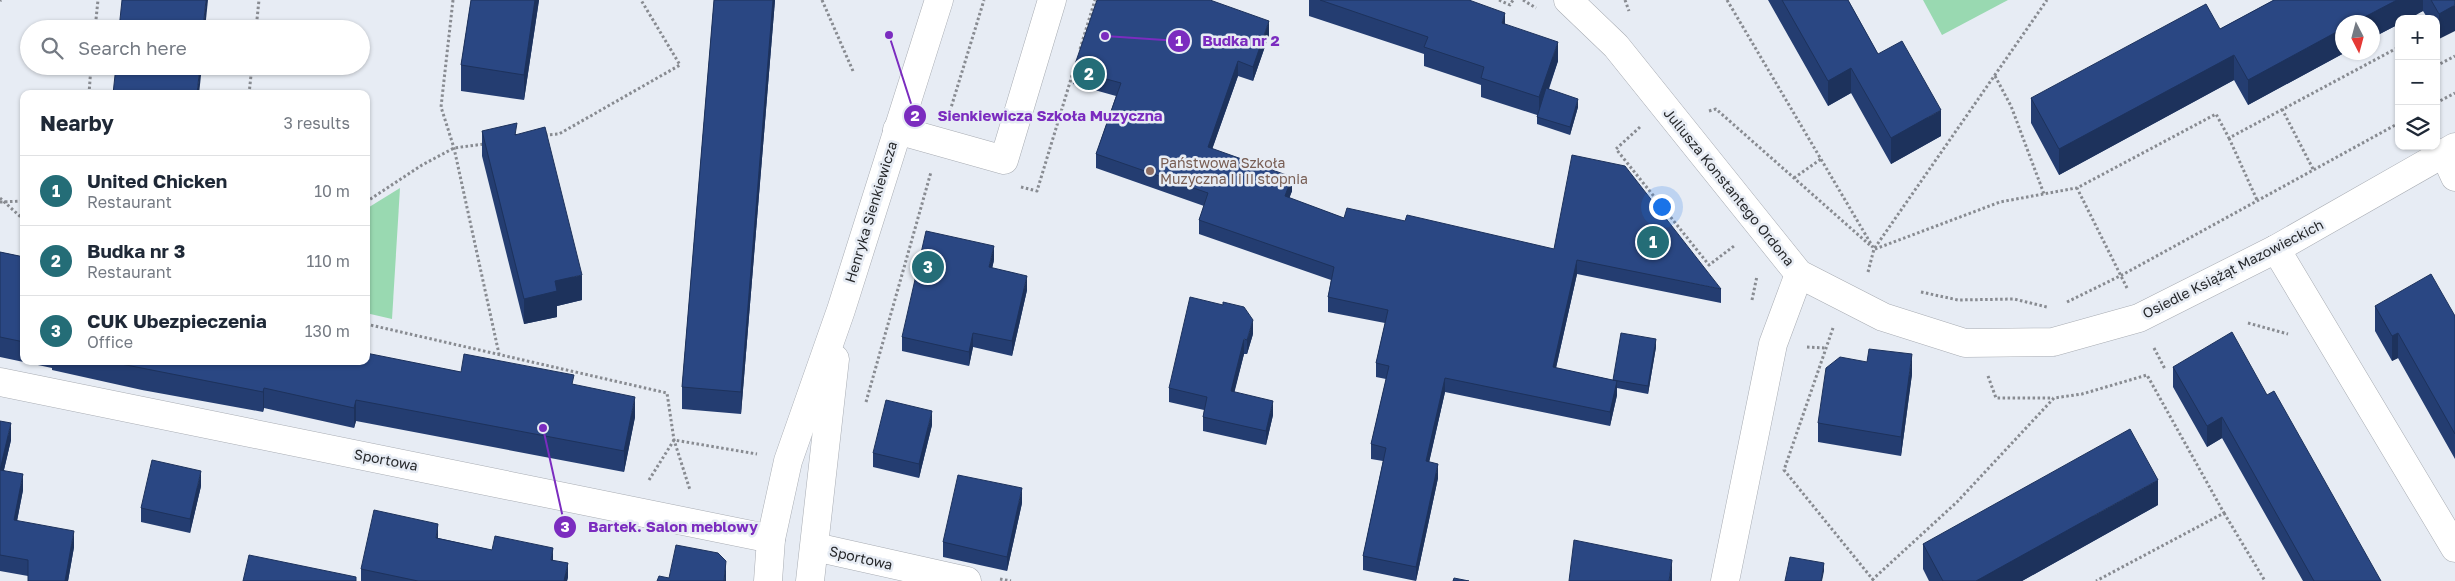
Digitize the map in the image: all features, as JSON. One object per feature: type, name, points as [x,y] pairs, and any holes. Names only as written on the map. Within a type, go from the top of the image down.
[{"type":"street","name":"Henryka Sienkiewicza","points":[[768,581],[772,539],[788,460],[841,310],[939,0]]},
{"type":"street","points":[[897,130],[1004,160],[1052,0]]},
{"type":"street","name":"Juliusza Konstantego Ordona","points":[[1578,3],[1616,46],[1799,274],[1773,344],[1725,581]]},
{"type":"street","name":"Osiedle Książąt Mazowieckich","points":[[1799,274],[1882,317],[1966,343],[2053,342],[2139,318],[2451,159]]},
{"type":"street","points":[[2276,249],[2455,548]]},
{"type":"street","name":"Henryka Sienkiewicza","points":[[810,581],[841,310]]},
{"type":"street","name":"Sportowa","points":[[0,382],[772,539]]},
{"type":"street","name":"Sportowa","points":[[815,547],[979,579]]},
{"type":"path","points":[[96,20],[98,0]]},
{"type":"path","points":[[257,20],[259,0]]},
{"type":"path","points":[[453,0],[441,107],[454,148],[498,355]]},
{"type":"path","points":[[540,136],[559,134],[680,64],[641,0]]},
{"type":"path","points":[[822,0],[853,72]]},
{"type":"path","points":[[864,407],[940,142],[984,0]]},
{"type":"path","points":[[1499,0],[1510,5],[1513,0]]},
{"type":"path","points":[[1523,0],[1539,10]]},
{"type":"path","points":[[1726,0],[1874,249]]},
{"type":"path","points":[[1868,274],[1874,249],[2047,0]]},
{"type":"path","points":[[2229,138],[2395,49]]},
{"type":"path","points":[[2440,64],[2455,56]]},
{"type":"path","points":[[89,90],[90,75]]},
{"type":"path","points":[[249,90],[251,75]]},
{"type":"path","points":[[1995,76],[2011,106],[2044,194]]},
{"type":"path","points":[[2440,101],[2455,93]]},
{"type":"path","points":[[1704,112],[1716,109],[1874,249]]},
{"type":"path","points":[[2282,109],[2313,169]]},
{"type":"path","points":[[1874,249],[2000,202],[2076,188],[2216,114],[2257,200]]},
{"type":"path","points":[[1644,124],[1616,148],[1709,265],[1741,240]]},
{"type":"path","points":[[2061,304],[2122,274],[2395,125]]},
{"type":"path","points":[[370,199],[422,165],[454,148],[492,142]]},
{"type":"path","points":[[1794,178],[1821,159]]},
{"type":"path","points":[[2076,188],[2122,274],[2139,318],[2165,369]]},
{"type":"path","points":[[1,200],[20,201]]},
{"type":"path","points":[[1,200],[20,217]]},
{"type":"path","points":[[1751,302],[1758,275]]},
{"type":"path","points":[[1914,290],[1958,300],[2014,299],[2053,309]]},
{"type":"path","points":[[1834,322],[1784,470],[1873,581],[1957,502],[2054,398],[2082,394],[2147,375],[2224,513],[2265,581]]},
{"type":"path","points":[[2248,323],[2298,336]]},
{"type":"path","points":[[370,325],[667,392],[674,440],[693,496]]},
{"type":"path","points":[[1773,344],[1826,348]]},
{"type":"path","points":[[2096,581],[2224,513]]},
{"type":"path","points":[[979,579],[1012,581]]},
{"type":"green space","points":[[1923,0],[2008,0],[1942,35]]},
{"type":"green space","points":[[400,188],[392,319],[370,314],[370,207]]},
{"type":"building","points":[[122,0],[206,0],[204,20],[120,20]]},
{"type":"building","points":[[471,0],[535,0],[524,75],[461,65]]},
{"type":"building","points":[[714,0],[773,0],[741,392],[682,387]]},
{"type":"building","points":[[1097,0],[1210,0],[1269,21],[1253,67],[1238,61],[1208,147],[1292,177],[1285,196],[1344,218],[1347,208],[1405,221],[1407,215],[1554,249],[1572,155],[1625,166],[1721,289],[1577,260],[1553,367],[1617,381],[1610,412],[1445,378],[1426,461],[1438,464],[1416,567],[1363,556],[1386,448],[1371,444],[1389,366],[1376,363],[1388,310],[1328,297],[1334,267],[1199,220],[1208,193],[1096,154],[1121,83],[1073,70]]},
{"type":"building","points":[[1320,0],[1469,0],[1505,13],[1502,23],[1558,42],[1539,97],[1481,78],[1484,67],[1424,47],[1428,37]]},
{"type":"building","points":[[1782,0],[1848,0],[1878,54],[1902,41],[1941,110],[1891,138],[1851,68],[1828,81]]},
{"type":"building","points":[[2274,0],[2397,0],[2368,15],[2335,15],[2335,33],[2248,80],[2234,55],[2059,149],[2031,98],[2206,4],[2220,29]]},
{"type":"building","points":[[2431,0],[2455,0],[2455,5],[2439,14]]},
{"type":"building","points":[[115,75],[199,75],[197,90],[113,90]]},
{"type":"building","points":[[1546,88],[1578,99],[1570,127],[1537,117]]},
{"type":"building","points":[[517,123],[515,135],[545,127],[582,275],[555,281],[557,291],[524,299],[482,131]]},
{"type":"building","points":[[926,231],[994,246],[989,267],[1027,276],[1012,341],[973,333],[969,352],[902,337]]},
{"type":"building","points":[[0,252],[20,256],[20,341],[0,337]]},
{"type":"building","points":[[2431,274],[2455,316],[2455,434],[2398,333],[2392,336],[2375,306]]},
{"type":"building","points":[[1190,297],[1223,305],[1223,302],[1244,307],[1253,320],[1247,340],[1244,339],[1231,391],[1273,401],[1266,431],[1203,417],[1207,397],[1169,388]]},
{"type":"building","points":[[2232,332],[2267,395],[2274,391],[2381,581],[2314,581],[2222,417],[2207,426],[2173,367]]},
{"type":"building","points":[[1621,333],[1656,339],[1648,386],[1613,380]]},
{"type":"building","points":[[1869,349],[1912,354],[1901,437],[1818,423],[1826,368],[1840,357],[1867,362]]},
{"type":"building","points":[[370,354],[461,372],[464,354],[574,375],[572,384],[635,397],[624,451],[356,400],[354,408],[264,388],[263,392],[126,365],[370,365]]},
{"type":"building","points":[[886,400],[932,411],[919,464],[873,453]]},
{"type":"building","points":[[0,421],[11,423],[0,470]]},
{"type":"building","points":[[2130,429],[2158,480],[1976,581],[1943,581],[1923,544]]},
{"type":"building","points":[[152,460],[201,471],[190,519],[141,508]]},
{"type":"building","points":[[0,470],[23,474],[14,520],[74,531],[65,581],[28,581],[28,560],[0,555]]},
{"type":"building","points":[[958,475],[1022,488],[1007,557],[943,542]]},
{"type":"building","points":[[374,510],[438,524],[436,538],[492,550],[495,536],[553,548],[551,560],[568,563],[564,581],[418,581],[361,569]]},
{"type":"building","points":[[1574,540],[1672,560],[1669,581],[1569,581]]},
{"type":"building","points":[[676,545],[718,553],[726,561],[724,581],[657,581],[659,576],[669,578]]},
{"type":"building","points":[[249,555],[356,577],[356,581],[243,581]]},
{"type":"building","points":[[1790,557],[1824,563],[1821,581],[1785,581]]},
{"type":"building","points":[[1454,578],[1469,581],[1453,581]]},
{"type":"place","name":"Sienkiewicza Szkoła Muzyczna","points":[[889,35]]},
{"type":"place","name":"Budka nr 2","points":[[1105,36]]},
{"type":"place","name":"Budka nr 3","points":[[1089,74]]},
{"type":"place","name":"Państwowa Szkoła Muzyczna I i II stopnia","points":[[1150,171]]},
{"type":"place","name":"United Chicken","points":[[1653,242]]},
{"type":"place","name":"CUK Ubezpieczenia","points":[[928,267]]},
{"type":"place","name":"Bartek. Salon meblowy","points":[[543,428]]}]
